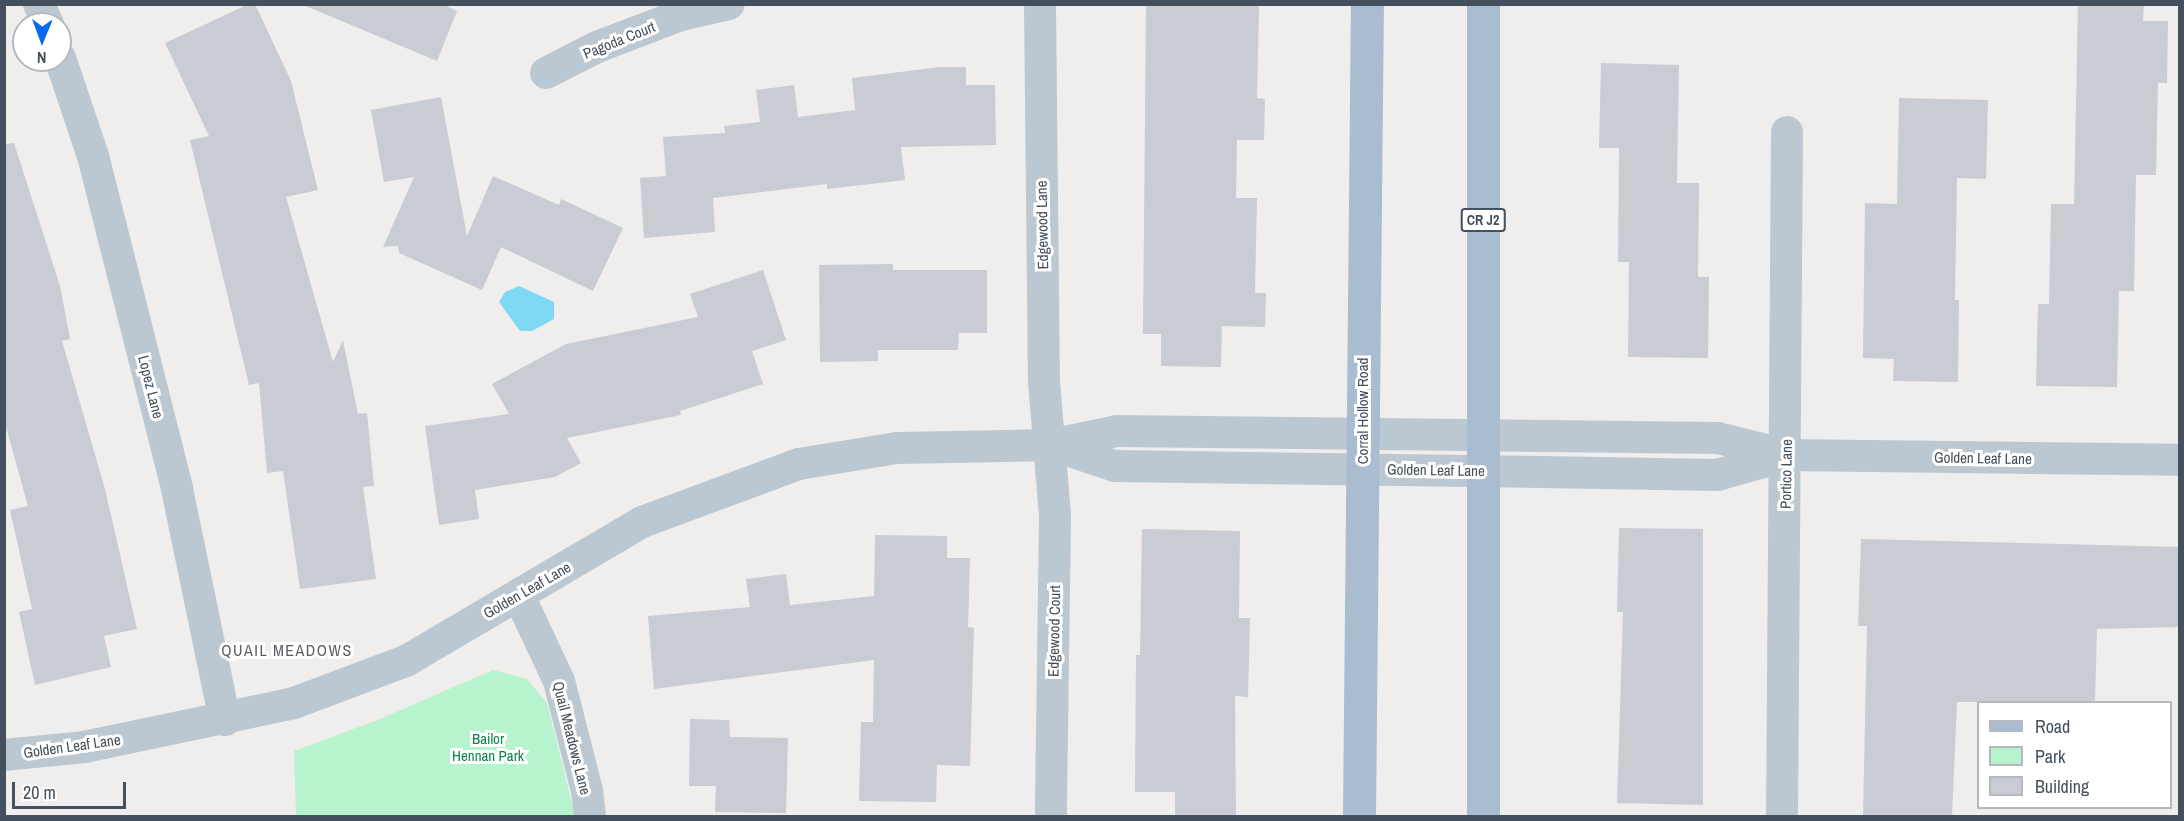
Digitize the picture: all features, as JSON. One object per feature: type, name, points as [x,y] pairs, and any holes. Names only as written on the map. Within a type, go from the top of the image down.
[{"type":"main road","name":"Corral Hollow Road","points":[[1359,816],[1367,4]]},
{"type":"main road","name":"CR J2","points":[[1483,4],[1483,816]]},
{"type":"street","name":"Pagoda Court","points":[[546,74],[597,47],[671,19],[729,4]]},
{"type":"street","name":"Edgewood Lane","points":[[1041,4],[1044,382],[1051,445]]},
{"type":"street","name":"Lopez Lane","points":[[65,72],[93,156],[174,477],[225,720]]},
{"type":"street","name":"Portico Lane","points":[[1782,816],[1787,132]]},
{"type":"street","name":"Golden Leaf Lane","points":[[4,755],[84,747],[225,720],[294,703],[405,660],[519,596],[642,522],[799,464],[897,448],[1051,445],[1117,431],[1718,438],[1786,455],[2180,460]]},
{"type":"street","name":"Golden Leaf Lane","points":[[1051,445],[1115,466],[1717,475],[1786,455]]},
{"type":"street","name":"Edgewood Court","points":[[1051,445],[1055,517],[1051,816]]},
{"type":"street","name":"Quail Meadows Lane","points":[[519,596],[559,681],[587,791],[590,816]]},
{"type":"green space","name":"Bailor Hennan Park","points":[[493,670],[527,679],[547,703],[575,816],[296,816],[294,751],[380,719]]},
{"type":"water","points":[[519,286],[554,302],[554,319],[532,331],[520,331],[499,302],[505,292]]},
{"type":"building","points":[[249,4],[255,4],[291,81],[318,190],[286,197],[333,362],[343,340],[358,414],[367,413],[374,486],[363,487],[376,579],[300,589],[283,471],[267,473],[259,383],[249,385],[190,140],[209,136],[165,43]]},
{"type":"building","points":[[301,4],[442,4],[457,11],[437,61]]},
{"type":"building","points":[[1146,4],[1259,4],[1257,98],[1265,99],[1264,140],[1237,140],[1236,198],[1257,198],[1255,293],[1266,293],[1265,327],[1222,326],[1221,367],[1161,366],[1161,334],[1143,334]]},
{"type":"building","points":[[2078,4],[2144,4],[2143,21],[2168,21],[2167,83],[2158,83],[2156,175],[2136,175],[2134,291],[2119,291],[2117,387],[2036,386],[2038,304],[2049,304],[2051,204],[2074,204]]},
{"type":"building","points":[[1601,63],[1679,65],[1677,183],[1699,183],[1698,277],[1709,277],[1708,358],[1628,357],[1629,262],[1618,262],[1619,148],[1599,148]]},
{"type":"building","points":[[940,67],[966,67],[966,85],[995,85],[996,145],[901,147],[905,180],[827,189],[827,184],[713,198],[715,232],[644,238],[640,178],[666,176],[663,137],[725,133],[724,126],[760,122],[756,90],[794,85],[798,117],[855,110],[852,78]]},
{"type":"building","points":[[441,97],[467,236],[493,176],[559,205],[561,199],[623,228],[593,291],[501,247],[482,290],[399,253],[398,246],[383,247],[414,177],[384,182],[371,110]]},
{"type":"building","points":[[1899,98],[1988,100],[1986,179],[1957,178],[1955,300],[1959,300],[1958,382],[1893,381],[1894,359],[1863,358],[1865,203],[1897,204]]},
{"type":"building","points":[[14,143],[60,286],[70,339],[62,341],[105,489],[137,629],[104,636],[111,667],[35,685],[19,612],[32,609],[10,510],[28,506],[4,420],[4,144]]},
{"type":"building","points":[[893,264],[893,270],[987,270],[987,333],[959,333],[958,350],[878,350],[878,361],[820,362],[819,265]]},
{"type":"building","points":[[763,270],[786,340],[752,351],[763,384],[680,411],[681,415],[567,438],[581,463],[555,477],[475,490],[479,519],[439,525],[425,426],[509,414],[492,384],[566,344],[698,317],[690,294]]},
{"type":"building","points":[[1619,528],[1703,529],[1703,805],[1617,803],[1623,612],[1617,612]]},
{"type":"building","points":[[1142,529],[1240,531],[1239,618],[1250,618],[1248,697],[1235,696],[1236,816],[1175,816],[1175,792],[1135,792],[1136,655],[1140,655]]},
{"type":"building","points":[[875,535],[947,536],[947,558],[970,558],[968,627],[974,628],[970,766],[937,765],[936,802],[859,801],[861,722],[873,722],[874,660],[654,689],[648,616],[750,607],[746,579],[786,574],[790,605],[874,596]]},
{"type":"building","points":[[1861,539],[2180,547],[2180,627],[2097,629],[2095,701],[1957,702],[1952,816],[1863,816],[1867,626],[1858,626]]},
{"type":"building","points":[[690,719],[729,720],[730,737],[788,738],[786,813],[715,812],[716,786],[689,786]]},
{"type":"district","name":"QUAIL MEADOWS","points":[[287,650]]}]
